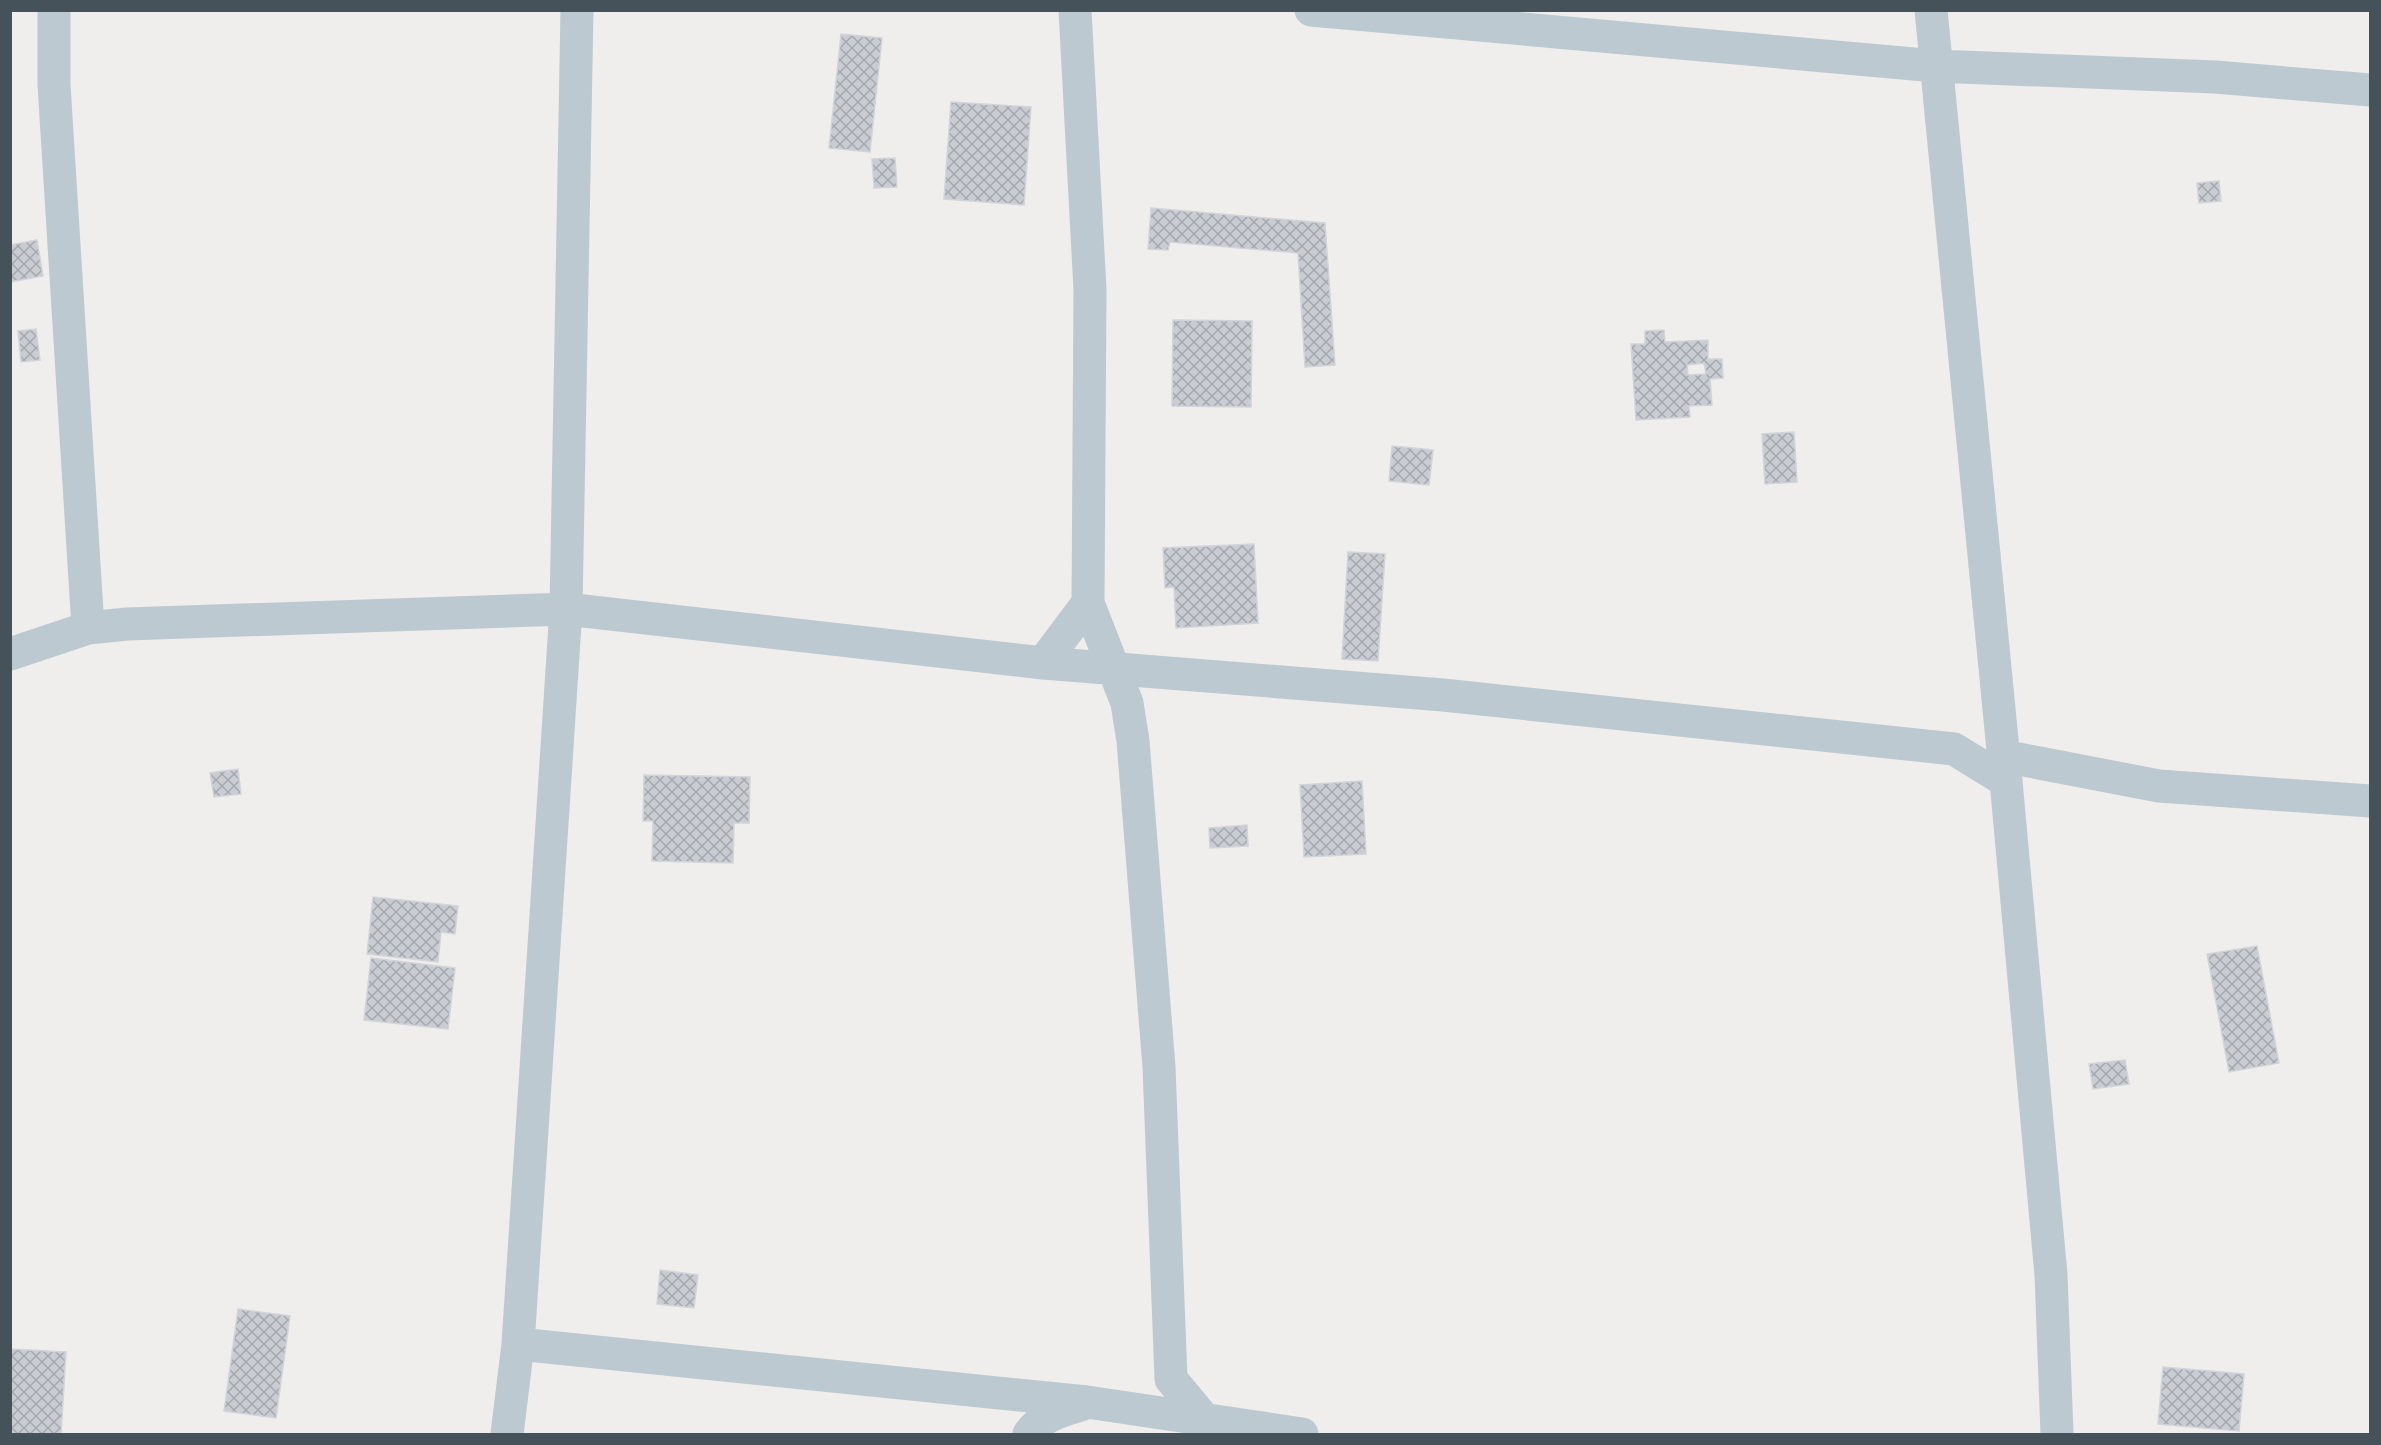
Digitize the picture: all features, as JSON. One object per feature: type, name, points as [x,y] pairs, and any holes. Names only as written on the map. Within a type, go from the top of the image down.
[{"type":"street","points":[[54,10],[54,85],[88,628]]},
{"type":"street","points":[[507,1434],[518,1344],[566,609],[577,10]]},
{"type":"street","points":[[1075,10],[1090,290],[1088,603],[1126,703],[1133,741],[1159,1067],[1172,1379],[1205,1420]]},
{"type":"street","points":[[1311,10],[1535,21],[1936,66],[2215,77],[2370,90]]},
{"type":"street","points":[[1931,10],[2005,768],[2051,1275],[2057,1434]]},
{"type":"street","points":[[1043,663],[1088,603]]},
{"type":"street","points":[[10,654],[88,628],[326,616],[566,609],[1043,663],[1443,695],[1954,749],[2005,768],[2159,786],[2370,801]]},
{"type":"street","points":[[1954,749],[1999,713]]},
{"type":"street","points":[[518,1344],[1087,1402],[1302,1434]]},
{"type":"street","points":[[1144,1411],[1172,1379]]},
{"type":"street","points":[[1029,1434],[1048,1415],[1087,1402]]},
{"type":"building","points":[[841,34],[882,38],[870,152],[829,148]]},
{"type":"building","points":[[951,102],[1031,107],[1024,205],[944,199]]},
{"type":"building","points":[[895,158],[897,187],[874,188],[872,159]]},
{"type":"building","points":[[2219,181],[2221,201],[2199,203],[2197,183]]},
{"type":"building","points":[[1151,208],[1325,223],[1335,365],[1305,367],[1298,253],[1170,242],[1168,250],[1148,249]]},
{"type":"building","points":[[37,240],[43,276],[10,282],[10,245]]},
{"type":"building","points":[[1173,320],[1252,321],[1251,407],[1172,406]]},
{"type":"building","points":[[36,329],[40,360],[21,362],[18,331]]},
{"type":"building","points":[[1664,330],[1665,342],[1708,340],[1708,359],[1722,359],[1723,378],[1710,379],[1712,405],[1689,406],[1690,417],[1636,420],[1631,344],[1645,344],[1645,331]],"holes":[[[1704,363],[1706,374],[1688,375],[1687,365]]]},
{"type":"building","points":[[1794,432],[1797,482],[1765,484],[1762,434]]},
{"type":"building","points":[[1392,446],[1433,450],[1429,485],[1389,481]]},
{"type":"building","points":[[1254,544],[1258,623],[1176,628],[1174,587],[1165,588],[1163,548]]},
{"type":"building","points":[[1348,552],[1385,554],[1378,661],[1342,659]]},
{"type":"building","points":[[238,769],[241,794],[214,797],[210,773]]},
{"type":"building","points":[[644,775],[750,777],[749,823],[734,823],[733,863],[652,861],[653,821],[643,821]]},
{"type":"building","points":[[1362,781],[1366,854],[1304,857],[1300,785]]},
{"type":"building","points":[[1247,825],[1248,846],[1210,848],[1209,828]]},
{"type":"building","points":[[373,897],[458,906],[455,934],[441,932],[438,962],[367,954]]},
{"type":"building","points":[[2257,946],[2279,1063],[2229,1072],[2207,954]]},
{"type":"building","points":[[371,958],[455,968],[448,1029],[364,1020]]},
{"type":"building","points":[[2125,1060],[2129,1084],[2093,1089],[2089,1064]]},
{"type":"building","points":[[660,1270],[698,1275],[694,1308],[657,1304]]},
{"type":"building","points":[[238,1309],[290,1316],[276,1418],[224,1411]]},
{"type":"building","points":[[10,1349],[66,1352],[61,1434],[10,1434]]},
{"type":"building","points":[[2163,1367],[2244,1374],[2239,1431],[2158,1424]]}]
